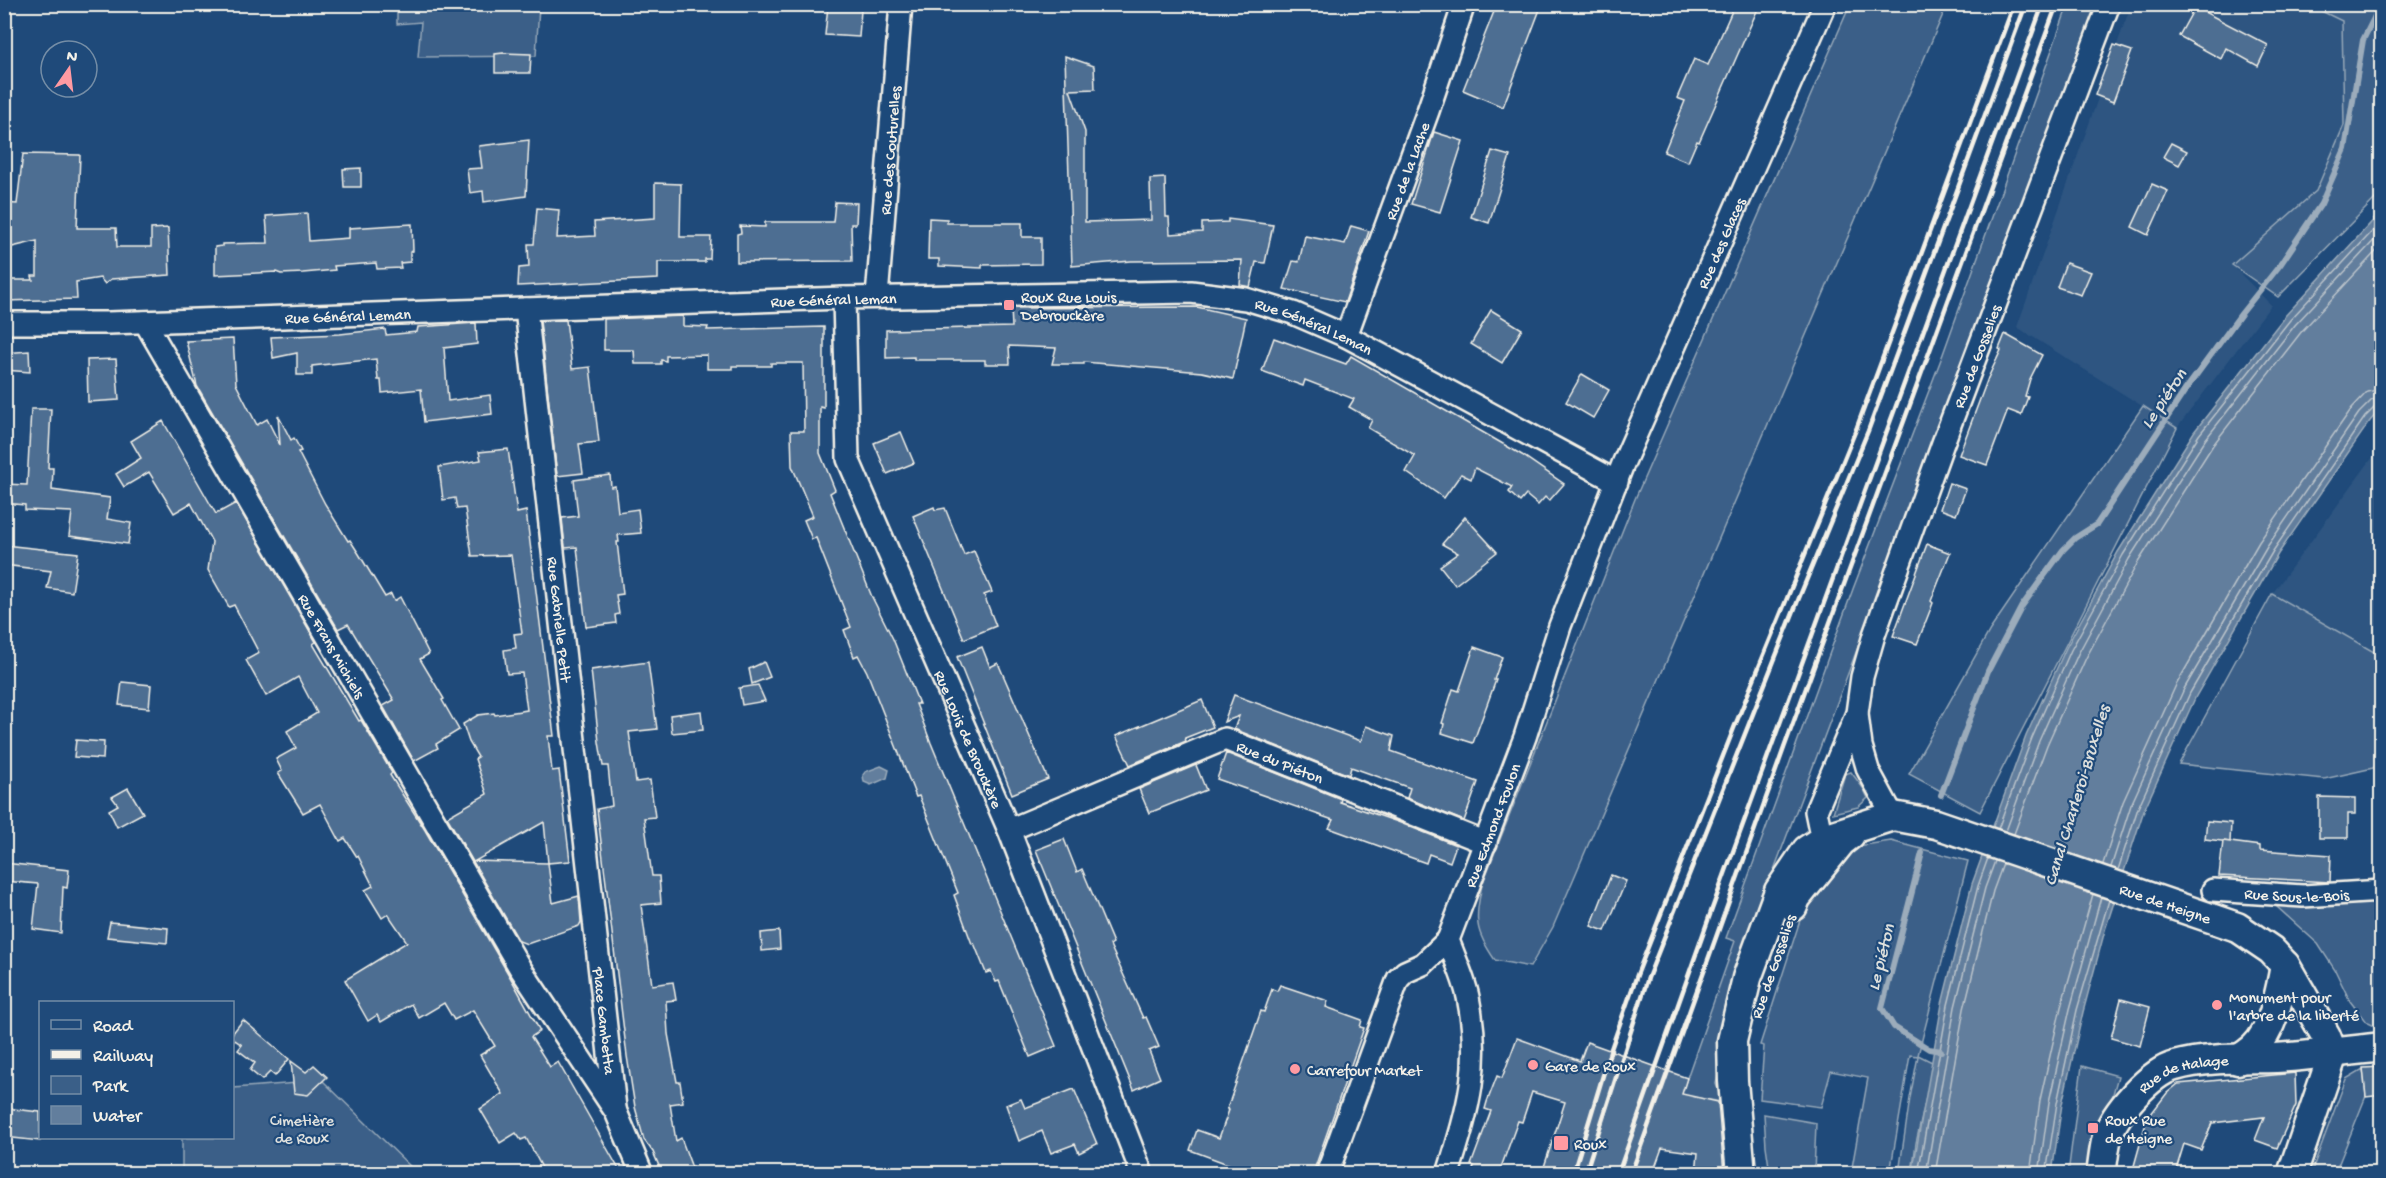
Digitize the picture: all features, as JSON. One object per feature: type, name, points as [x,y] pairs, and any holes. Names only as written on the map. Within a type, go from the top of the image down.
[{"type":"street","name":"Rue des Couturelles","points":[[878,297],[901,4]]},
{"type":"street","name":"Rue de la Lache","points":[[1346,336],[1428,111],[1464,4]]},
{"type":"street","name":"Rue des Glaces","points":[[1617,482],[1825,4]]},
{"type":"street","name":"Rue de Gosselies","points":[[1825,838],[1816,811],[1857,713],[1862,677],[1886,601],[1942,443],[2109,4]]},
{"type":"street","name":"Rue Général Leman","points":[[4,323],[145,322],[878,297],[1191,292],[1246,299],[1293,313],[1346,336],[1617,482]]},
{"type":"street","name":"Rue Louis de Brouckère","points":[[844,298],[848,459],[1009,830],[1142,1173]]},
{"type":"street","name":"Rue Gabrielle Petit","points":[[526,309],[596,929]]},
{"type":"street","name":"Rue Frans Michiels","points":[[145,322],[520,969]]},
{"type":"street","name":"Rue Edmond Foulon","points":[[1448,940],[1525,737],[1560,626],[1617,482]]},
{"type":"street","name":"Rue de Gosselies","points":[[1857,713],[1861,746],[1880,819]]},
{"type":"street","name":"Rue du Piéton","points":[[1009,830],[1225,739],[1486,843]]},
{"type":"street","name":"Rue de Gosselies","points":[[1741,1173],[1732,1041],[1747,978],[1779,891],[1807,850],[1825,838],[1880,819]]},
{"type":"street","name":"Rue de Gosselies","points":[[1756,1173],[1748,1081],[1748,1044],[1762,984],[1796,898],[1841,842],[1880,819]]},
{"type":"street","name":"Rue de Heigne","points":[[1880,819],[1936,824],[2237,927],[2271,950],[2285,965],[2326,1036],[2333,1054]]},
{"type":"street","name":"Rue Sous-le-Bois","points":[[2213,890],[2303,896],[2382,891]]},
{"type":"street","name":"Place Gambetta","points":[[596,929],[616,1112]]},
{"type":"street","points":[[1327,1173],[1398,979],[1405,972],[1423,964],[1448,940],[1468,994],[1474,1032],[1471,1098],[1448,1173]]},
{"type":"street","points":[[2238,1060],[2255,1047],[2270,1021],[2280,995],[2285,965]]},
{"type":"street","name":"Place Gambetta","points":[[520,969],[616,1112],[642,1173]]},
{"type":"street","points":[[2292,1173],[2333,1054],[2382,1047]]},
{"type":"street","name":"Rue de Halage","points":[[2101,1173],[2108,1136],[2113,1123],[2132,1097],[2158,1074],[2174,1066],[2215,1059],[2238,1060],[2333,1054]]},
{"type":"shaded area","points":[[2131,5],[2309,5],[2342,21],[2344,125],[2316,191],[2232,265],[2271,305],[2177,428],[2017,327]]},
{"type":"shaded area","points":[[2381,446],[2381,656],[2272,594]]},
{"type":"green space","points":[[397,5],[539,5],[536,56],[418,57],[421,22],[397,24]]},
{"type":"green space","points":[[1850,5],[1947,5],[1553,927],[1530,967],[1495,960],[1483,941],[1478,924],[1482,885],[1635,499]]},
{"type":"green space","points":[[2068,5],[2100,5],[1743,952],[1716,1084],[1722,1102],[1681,1095],[1735,941],[1726,938],[1853,589],[1943,354]]},
{"type":"green space","points":[[2309,5],[2381,5],[2381,193],[2278,297],[2232,265],[2316,191],[2344,125],[2342,21]]},
{"type":"green space","points":[[2143,406],[2177,428],[1980,812],[1909,774],[1990,630]]},
{"type":"green space","points":[[2272,594],[2381,656],[2381,761],[2373,768],[2324,779],[2179,764]]},
{"type":"green space","points":[[1851,772],[1868,798],[1858,807],[1833,813],[1845,774]]},
{"type":"green space","points":[[1891,841],[1968,861],[1918,1055],[1934,1063],[1916,1143],[1912,1173],[1899,1173],[1918,1056],[1910,1055],[1890,1173],[1851,1173],[1868,1078],[1831,1071],[1821,1107],[1760,1099],[1764,1046],[1760,1045],[1801,917],[1858,846]]},
{"type":"green space","points":[[2381,898],[2381,1029],[2366,1022],[2350,1001],[2335,970],[2318,944],[2276,906]]},
{"type":"green space","points":[[2082,1066],[2118,1076],[2091,1173],[2068,1174]]},
{"type":"green space","points":[[2363,1069],[2366,1096],[2335,1173],[2311,1173],[2346,1079]]},
{"type":"green space","name":"Cimetière de Roux","points":[[323,1081],[417,1173],[182,1174],[182,1139],[234,1139],[234,1088]]},
{"type":"green space","points":[[1764,1114],[1816,1123],[1814,1173],[1770,1173]]},
{"type":"water","name":"Canal Charleroi-Bruxelles","points":[[2381,212],[2381,409],[2370,421],[2278,554],[2196,696],[2144,810],[2105,930],[2083,1012],[2062,1104],[2052,1173],[1912,1174],[1942,1004],[1972,884],[2026,736],[2066,648],[2118,552],[2194,432],[2285,316]]},
{"type":"water","points":[[881,766],[889,770],[887,778],[871,785],[864,782],[865,772]]},
{"type":"building","points":[[1497,4],[1542,4],[1503,107],[1463,90]]},
{"type":"building","points":[[1735,4],[1760,4],[1688,162],[1664,152],[1685,101],[1677,98],[1694,59],[1708,65]]},
{"type":"building","points":[[828,6],[861,10],[859,37],[825,35]]},
{"type":"building","points":[[2195,7],[2268,45],[2258,66],[2226,48],[2221,59],[2179,36]]},
{"type":"building","points":[[2114,45],[2132,51],[2113,102],[2095,95]]},
{"type":"building","points":[[495,54],[531,54],[530,73],[495,73]]},
{"type":"building","points":[[1065,56],[1094,66],[1095,89],[1070,90],[1085,132],[1085,222],[1151,220],[1150,179],[1165,178],[1166,217],[1169,217],[1170,234],[1202,232],[1202,223],[1228,222],[1228,219],[1273,225],[1265,263],[1256,262],[1250,287],[1240,285],[1242,260],[1131,261],[1072,266]]},
{"type":"building","points":[[1434,132],[1463,141],[1440,212],[1411,204]]},
{"type":"building","points":[[529,140],[526,196],[484,202],[483,191],[470,193],[467,169],[482,168],[479,146]]},
{"type":"building","points":[[2171,143],[2187,151],[2179,165],[2163,157]]},
{"type":"building","points":[[1492,151],[1510,156],[1489,223],[1471,217]]},
{"type":"building","points":[[23,154],[80,155],[77,228],[116,228],[117,247],[151,247],[151,229],[168,228],[170,275],[111,279],[105,284],[100,278],[76,282],[77,299],[4,301],[4,280],[33,280],[32,276],[37,276],[37,241],[4,249],[4,203],[17,204]]},
{"type":"building","points":[[361,168],[361,187],[344,187],[343,169]]},
{"type":"building","points":[[655,183],[681,184],[680,237],[711,237],[710,259],[705,259],[705,262],[658,262],[658,279],[518,286],[519,268],[529,267],[528,244],[534,244],[537,208],[559,210],[557,238],[595,236],[594,222],[655,218]]},
{"type":"building","points":[[2152,184],[2168,191],[2148,235],[2132,227]]},
{"type":"building","points":[[835,202],[857,203],[856,224],[851,224],[852,261],[737,262],[737,234],[741,233],[740,226],[765,227],[765,222],[833,222]]},
{"type":"building","points":[[307,213],[309,241],[349,238],[349,228],[412,224],[413,251],[410,252],[410,262],[400,263],[401,268],[377,269],[376,263],[334,266],[335,270],[303,273],[215,275],[215,247],[222,246],[222,244],[268,243],[266,216]]},
{"type":"building","points":[[929,218],[947,219],[947,223],[1022,223],[1022,237],[1041,237],[1041,264],[982,265],[982,268],[939,266],[939,259],[928,259]]},
{"type":"building","points":[[1351,226],[1369,231],[1345,302],[1284,289],[1293,261],[1299,262],[1305,236],[1345,244]]},
{"type":"building","points":[[2066,263],[2091,272],[2081,295],[2057,287]]},
{"type":"building","points":[[1197,307],[1246,318],[1233,379],[1202,372],[1084,362],[1084,364],[1052,364],[1056,348],[1009,346],[1010,364],[985,364],[985,360],[886,358],[886,330],[1012,327],[1011,308]]},
{"type":"building","points":[[1491,310],[1522,329],[1502,363],[1471,344]]},
{"type":"building","points":[[683,316],[683,326],[708,327],[707,330],[824,327],[824,408],[820,407],[820,453],[835,490],[830,493],[872,597],[893,639],[919,704],[916,704],[931,743],[1056,1046],[1030,1057],[999,981],[996,982],[991,971],[986,973],[974,943],[972,944],[954,895],[958,893],[919,796],[916,797],[867,672],[858,655],[854,657],[844,630],[851,627],[816,538],[812,539],[804,520],[813,516],[792,466],[791,431],[804,431],[803,363],[771,363],[771,366],[732,366],[732,369],[707,369],[707,355],[666,356],[666,361],[661,360],[661,364],[635,364],[634,350],[604,350],[604,319]]},
{"type":"building","points":[[566,320],[572,369],[590,367],[599,442],[579,444],[583,473],[557,476],[540,321]]},
{"type":"building","points":[[476,323],[477,344],[444,348],[448,401],[490,395],[492,414],[424,422],[421,389],[382,393],[376,359],[312,366],[312,375],[297,375],[297,353],[273,358],[271,337],[340,334],[385,329],[386,335],[417,332],[418,327]]},
{"type":"building","points":[[2005,334],[2042,355],[2030,379],[2025,396],[2028,397],[2021,415],[2008,410],[1987,465],[1959,455],[2001,350],[1999,349]]},
{"type":"building","points":[[1274,338],[1346,364],[1351,356],[1522,455],[1564,484],[1549,501],[1545,497],[1538,505],[1526,495],[1520,502],[1509,492],[1512,487],[1475,468],[1471,479],[1461,474],[1444,498],[1406,472],[1415,456],[1368,428],[1372,420],[1349,407],[1354,399],[1305,380],[1303,386],[1262,371]]},
{"type":"building","points":[[233,339],[236,384],[257,425],[267,419],[280,445],[278,415],[291,440],[294,438],[301,451],[298,452],[325,504],[348,541],[350,540],[385,597],[391,594],[394,601],[400,597],[429,654],[420,659],[459,730],[436,744],[438,748],[414,761],[383,706],[394,700],[348,624],[338,629],[197,386],[186,341]]},
{"type":"building","points":[[29,351],[30,372],[4,370],[4,353]]},
{"type":"building","points":[[116,359],[119,400],[88,402],[87,360]]},
{"type":"building","points":[[1582,374],[1609,390],[1593,418],[1566,402]]},
{"type":"building","points":[[31,409],[51,409],[48,468],[53,468],[52,490],[110,498],[107,519],[131,523],[128,544],[69,536],[72,512],[25,510],[25,505],[4,503],[4,484],[27,485]]},
{"type":"building","points":[[163,421],[216,514],[236,503],[316,642],[313,644],[359,721],[361,720],[392,773],[390,775],[425,830],[513,982],[540,1031],[531,1037],[550,1067],[558,1062],[621,1173],[545,1173],[526,1138],[521,1140],[516,1133],[500,1143],[480,1109],[503,1094],[480,1055],[495,1046],[473,1010],[454,1020],[444,1003],[419,1018],[411,1004],[381,1022],[377,1015],[368,1021],[345,980],[407,942],[388,914],[382,918],[365,890],[373,886],[358,856],[345,838],[340,841],[320,804],[303,813],[278,773],[282,771],[276,759],[296,748],[287,731],[317,713],[298,677],[266,696],[246,660],[259,653],[234,605],[229,607],[208,570],[212,542],[191,503],[174,513],[149,472],[124,487],[116,474],[141,458],[131,441]]},
{"type":"building","points":[[901,432],[914,463],[887,474],[874,443]]},
{"type":"building","points":[[508,449],[517,513],[526,511],[554,736],[548,736],[552,771],[559,770],[570,861],[548,863],[553,903],[579,896],[581,922],[579,926],[527,944],[519,941],[447,817],[487,794],[475,759],[478,757],[469,742],[463,724],[478,715],[527,710],[522,673],[507,674],[504,650],[516,648],[514,634],[522,633],[511,555],[472,556],[465,508],[457,509],[455,498],[443,500],[439,467],[481,460],[479,452]],"holes":[[[544,822],[548,863],[475,861]]]},
{"type":"building","points":[[610,475],[611,487],[615,486],[618,512],[638,509],[641,533],[618,535],[623,594],[616,595],[619,614],[615,615],[616,623],[586,627],[577,547],[565,548],[562,518],[578,516],[574,480]]},
{"type":"building","points":[[1949,483],[1966,489],[1956,515],[1940,509]]},
{"type":"building","points":[[934,507],[935,510],[945,508],[964,555],[974,551],[992,592],[984,595],[996,626],[964,639],[913,516]]},
{"type":"building","points":[[1465,517],[1497,552],[1455,585],[1440,566],[1458,553],[1442,544]]},
{"type":"building","points":[[1927,544],[1950,553],[1917,644],[1893,636]]},
{"type":"building","points":[[4,545],[78,553],[72,592],[47,588],[51,571],[4,565]]},
{"type":"building","points":[[982,647],[990,667],[998,663],[1048,779],[1012,794],[957,657]]},
{"type":"building","points":[[1474,647],[1502,657],[1473,743],[1442,733],[1444,724],[1442,723],[1453,689],[1459,691]]},
{"type":"building","points":[[648,662],[657,729],[629,732],[636,782],[650,780],[655,817],[644,818],[652,876],[659,876],[661,903],[641,905],[652,985],[673,982],[676,1000],[666,1001],[668,1034],[683,1102],[670,1104],[676,1141],[681,1138],[694,1173],[662,1173],[653,1152],[644,1140],[635,1107],[597,809],[612,806],[608,766],[603,766],[599,742],[591,670]]},
{"type":"building","points":[[764,662],[770,677],[752,684],[749,669]]},
{"type":"building","points":[[122,682],[151,685],[149,708],[119,705]]},
{"type":"building","points":[[758,685],[765,701],[742,705],[739,688]]},
{"type":"building","points":[[1234,695],[1361,741],[1366,726],[1394,736],[1391,751],[1478,782],[1464,821],[1407,798],[1410,788],[1351,767],[1349,775],[1234,729],[1239,716],[1224,722]]},
{"type":"building","points":[[1202,700],[1213,727],[1130,765],[1116,736]]},
{"type":"building","points":[[701,711],[703,730],[672,733],[670,715]]},
{"type":"building","points":[[76,740],[104,742],[103,759],[74,757]]},
{"type":"building","points":[[1226,753],[1341,799],[1340,802],[1456,845],[1450,862],[1429,854],[1426,863],[1329,828],[1333,820],[1217,779]]},
{"type":"building","points":[[1196,765],[1206,790],[1149,813],[1139,789]]},
{"type":"building","points":[[128,788],[143,813],[117,827],[109,810],[118,805],[112,797]]},
{"type":"building","points":[[2319,797],[2355,798],[2355,814],[2348,814],[2348,838],[2319,838]]},
{"type":"building","points":[[2207,821],[2231,823],[2230,842],[2205,839]]},
{"type":"building","points":[[1064,839],[1077,872],[1082,869],[1113,943],[1110,945],[1143,1018],[1146,1017],[1159,1047],[1149,1051],[1160,1078],[1134,1090],[1036,850]]},
{"type":"building","points":[[2223,841],[2260,846],[2260,850],[2331,855],[2330,882],[2219,876]]},
{"type":"building","points":[[4,863],[69,870],[67,888],[63,887],[61,933],[33,929],[38,884],[4,881]]},
{"type":"building","points":[[1611,875],[1626,881],[1605,931],[1591,926]]},
{"type":"building","points":[[110,922],[168,928],[167,943],[107,937]]},
{"type":"building","points":[[779,931],[780,949],[762,951],[761,933]]},
{"type":"building","name":"Carrefour Market","points":[[1280,985],[1328,1001],[1326,1007],[1362,1020],[1360,1027],[1364,1028],[1313,1173],[1252,1173],[1190,1150],[1197,1130],[1219,1138],[1261,1011],[1264,1012],[1272,989],[1277,991]]},
{"type":"building","points":[[2121,999],[2150,1007],[2140,1046],[2111,1038]]},
{"type":"building","points":[[243,1020],[289,1059],[275,1076],[270,1072],[262,1080],[250,1070],[255,1063],[238,1050],[242,1045],[234,1039],[234,1031]]},
{"type":"building","points":[[1517,1038],[1580,1061],[1587,1042],[1687,1078],[1682,1094],[1718,1102],[1724,1173],[1696,1173],[1698,1153],[1662,1148],[1653,1173],[1542,1173],[1565,1102],[1532,1092],[1522,1122],[1518,1121],[1499,1173],[1472,1173],[1474,1166],[1471,1165],[1491,1111],[1485,1109],[1487,1102],[1497,1076],[1502,1078]]},
{"type":"building","points":[[291,1061],[306,1072],[314,1065],[327,1077],[308,1095],[294,1093]]},
{"type":"building","points":[[2382,1067],[2382,1095],[2366,1097],[2363,1068]]},
{"type":"building","points":[[2295,1073],[2296,1105],[2277,1148],[2255,1140],[2264,1117],[2212,1123],[2201,1150],[2184,1144],[2175,1173],[2132,1173],[2147,1119],[2167,1093],[2178,1084]]},
{"type":"building","points":[[1074,1089],[1097,1144],[1079,1153],[1075,1144],[1051,1153],[1042,1131],[1019,1141],[1006,1105],[1021,1099],[1025,1108]]},
{"type":"building","points":[[4,1108],[39,1112],[40,1141],[4,1137]]},
{"type":"waterway","name":"Le piéton","points":[[1941,795],[1988,671],[2022,606],[2063,550],[2075,538],[2097,524],[2186,389],[2280,265],[2321,204],[2345,149],[2363,40],[2381,4]]},
{"type":"waterway","name":"Le piéton","points":[[1922,853],[1882,1008],[1894,1027],[1929,1049],[1941,1051]]},
{"type":"railway","points":[[1573,1174],[1611,1049],[1637,975],[1734,728],[1857,427],[2014,4]]},
{"type":"railway","points":[[1585,1174],[1648,978],[1868,431],[2026,4]]},
{"type":"railway","points":[[1618,1174],[1712,909],[2043,4]]},
{"type":"railway","points":[[1631,1174],[1784,748],[2057,4]]},
{"type":"place","name":"Roux Rue Louis Debrouckère","points":[[1009,305]]},
{"type":"place","name":"Monument pour l'arbre de la liberté","points":[[2217,1005]]},
{"type":"place","name":"Gare de Roux","points":[[1533,1065]]},
{"type":"place","name":"Carrefour Market","points":[[1295,1069]]},
{"type":"place","name":"Roux Rue de Heigne","points":[[2093,1128]]},
{"type":"place","name":"Roux","points":[[1561,1143]]}]
